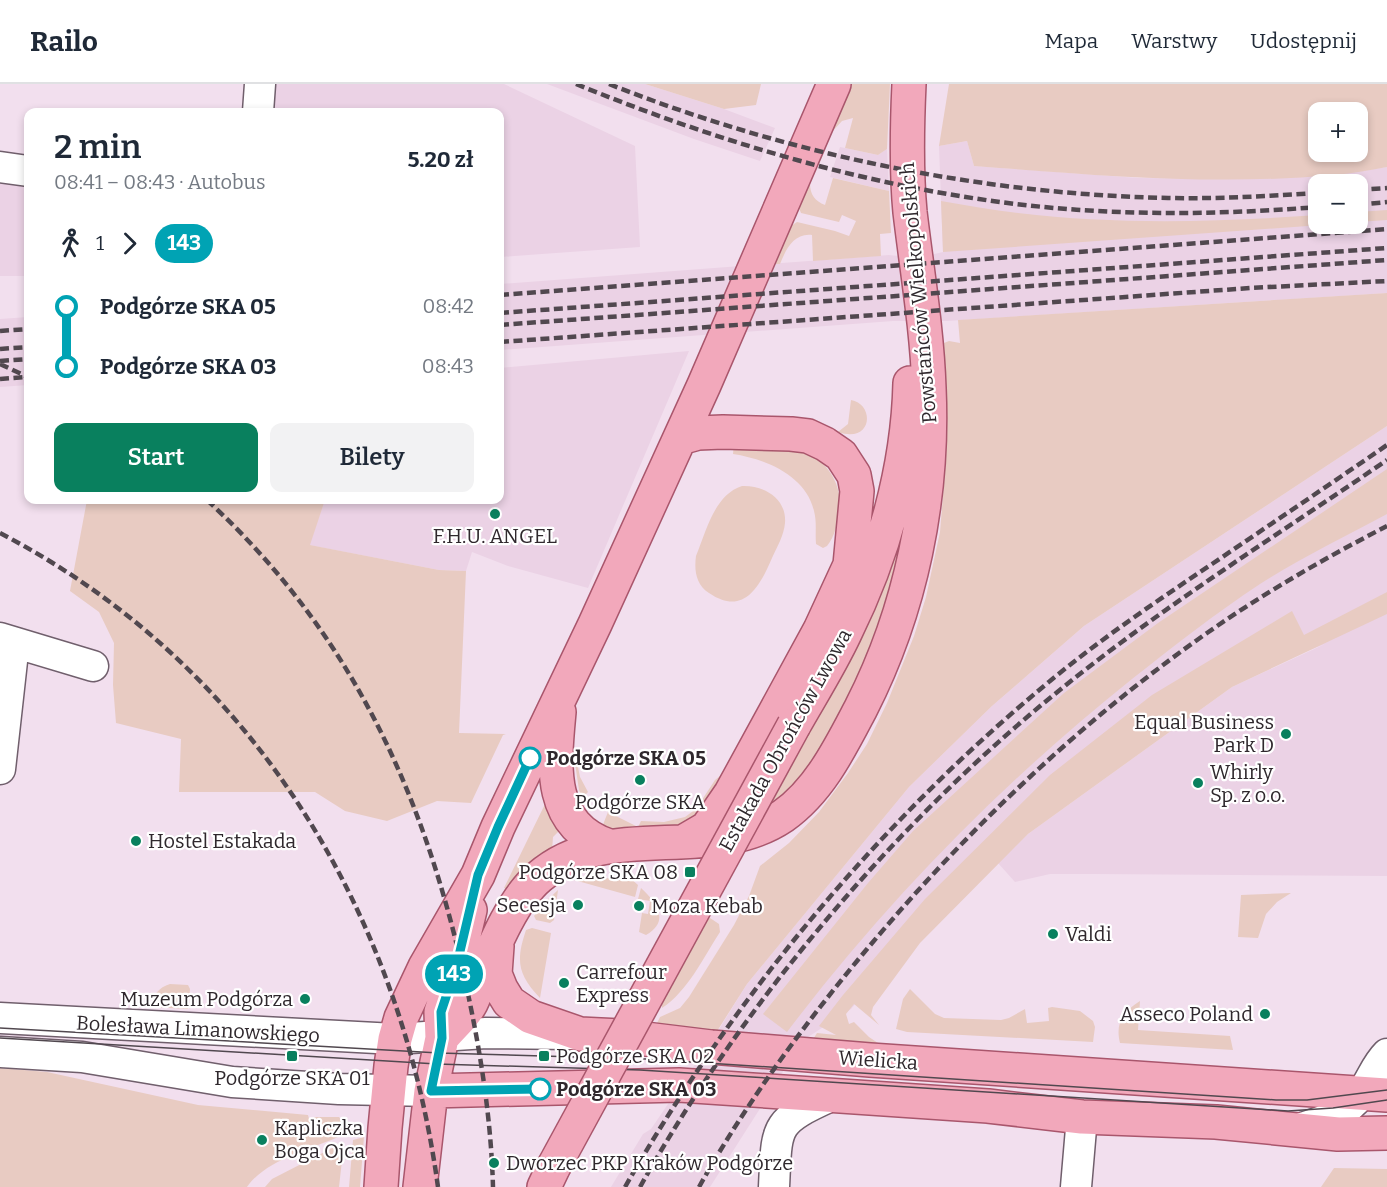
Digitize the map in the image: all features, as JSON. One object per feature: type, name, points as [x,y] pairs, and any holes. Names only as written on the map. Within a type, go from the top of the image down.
[{"type":"main road","name":"Powstańców Wielkopolskich","points":[[381,1187],[395,1039],[401,1018],[425,967],[478,875],[498,827],[680,438],[834,84]]},
{"type":"main road","name":"Powstańców Wielkopolskich","points":[[442,1038],[470,1005],[515,905],[536,879],[575,855],[609,846],[721,838],[743,833],[774,821],[796,805],[811,790],[844,740],[880,667],[906,591],[926,496],[929,460],[929,388],[917,258],[910,210],[907,148],[909,84]]},
{"type":"main road","name":"Estakada Obrońców Lwowa","points":[[549,1177],[845,635],[861,598],[887,525],[903,455],[910,395],[911,320],[917,258]]},
{"type":"main road","points":[[680,438],[723,432],[808,436],[841,455],[854,475],[857,491],[850,565],[820,630],[732,793],[707,828],[683,842]]},
{"type":"main road","points":[[560,696],[555,767],[561,803],[581,831],[590,838],[609,846]]},
{"type":"main road","name":"Powstańców Wielkopolskich","points":[[420,1187],[431,1091],[442,1038],[441,1012],[457,964],[478,875]]},
{"type":"main road","name":"Powstańców Wielkopolskich","points":[[498,941],[495,974],[509,1002],[531,1017],[579,1034]]},
{"type":"main road","name":"Wielicka","points":[[579,1034],[847,1058],[1330,1090],[1374,1095]]},
{"type":"main road","name":"Wielicka","points":[[431,1091],[680,1085],[988,1106],[1082,1117],[1216,1122],[1338,1134],[1387,1133]]},
{"type":"street","points":[[258,108],[260,84]]},
{"type":"street","points":[[0,167],[24,170]]},
{"type":"street","points":[[0,769],[7,640],[93,666]]},
{"type":"street","name":"Bolesława Limanowskiego","points":[[0,1018],[395,1039]]},
{"type":"street","name":"Wielicka","points":[[395,1039],[442,1038],[486,1033],[579,1034]]},
{"type":"street","name":"Bolesława Limanowskiego","points":[[0,1052],[82,1057],[232,1082],[389,1090]]},
{"type":"street","name":"Wielicka","points":[[1296,1130],[1339,1116],[1374,1095],[1380,1061],[1387,1054]]},
{"type":"street","name":"Wielicka","points":[[389,1090],[431,1091]]},
{"type":"street","points":[[774,1187],[776,1145],[784,1124],[795,1113],[831,1096]]},
{"type":"street","points":[[1076,1187],[1082,1117]]},
{"type":"shaded area","points":[[272,84],[504,84],[635,146],[640,247],[504,257],[504,108],[269,108]]},
{"type":"shaded area","points":[[547,84],[645,84],[775,128],[760,161]]},
{"type":"shaded area","points":[[645,84],[761,84],[756,105],[724,109]]},
{"type":"shaded area","points":[[852,84],[890,84],[887,149],[878,155],[845,148],[853,118],[842,121],[831,133]]},
{"type":"shaded area","points":[[949,84],[1387,84],[1387,167],[1353,173],[1308,174],[1308,176],[1243,180],[1108,176],[974,166],[967,141],[939,146]]},
{"type":"shaded area","points":[[967,141],[974,166],[1138,178],[1238,179],[1308,176],[1308,234],[1368,234],[1368,174],[1341,174],[1387,167],[1387,293],[947,321],[893,321],[504,350],[504,284],[889,255],[917,258],[943,252],[939,146]]},
{"type":"shaded area","points":[[840,147],[878,155],[887,149],[889,191],[830,177]]},
{"type":"shaded area","points":[[833,178],[889,191],[891,233],[880,234],[881,256],[813,261],[812,235],[806,235],[792,243],[780,264],[774,264],[791,226],[797,222],[849,236],[856,221],[842,215],[839,222],[801,213],[799,208],[810,183],[814,197],[825,205]]},
{"type":"shaded area","points":[[0,181],[24,184],[24,276],[0,276]]},
{"type":"shaded area","points":[[941,201],[1018,213],[1130,221],[1206,221],[1308,216],[1308,226],[943,252]]},
{"type":"shaded area","points":[[1387,210],[1387,220],[1368,221],[1368,211]]},
{"type":"shaded area","points":[[1387,293],[1387,426],[1084,626],[992,706],[909,787],[747,984],[714,1036],[657,1023],[660,1017],[680,1008],[689,997],[734,925],[749,896],[760,866],[789,843],[819,812],[867,744],[887,703],[914,636],[926,597],[940,532],[946,458],[944,343],[949,341],[960,343],[958,320]]},
{"type":"shaded area","points":[[24,317],[24,385],[0,387],[0,319]]},
{"type":"shaded area","points":[[689,351],[588,588],[508,566],[472,552],[466,571],[439,570],[309,545],[324,504],[504,504],[504,368]]},
{"type":"shaded area","points":[[851,400],[864,408],[867,422],[858,433],[838,432],[848,424]]},
{"type":"shaded area","points":[[1387,426],[1387,876],[1050,874],[1015,882],[998,863],[1028,834],[1232,687],[1325,644],[1234,679],[1020,823],[938,905],[851,1009],[808,1037],[759,1105],[761,1107],[710,1187],[611,1187],[643,1134],[651,1129],[747,984],[909,787],[992,706],[1084,626]]},
{"type":"shaded area","points":[[734,443],[788,446],[804,451],[820,461],[836,483],[840,502],[837,525],[827,546],[823,548],[816,544],[814,511],[803,488],[783,471],[771,465],[733,454]]},
{"type":"shaded area","points":[[1387,469],[1387,514],[1275,574],[1211,618],[1132,679],[1038,759],[949,845],[865,936],[787,1032],[763,1014],[868,883],[913,831],[1064,693],[1158,623]]},
{"type":"shaded area","points":[[742,486],[758,488],[778,500],[785,514],[785,523],[778,545],[756,588],[741,600],[732,602],[721,600],[701,586],[695,561],[712,515],[724,497]]},
{"type":"shaded area","points":[[86,504],[324,504],[310,545],[439,570],[466,571],[459,733],[506,734],[503,735],[471,803],[437,801],[387,821],[345,811],[315,792],[179,792],[181,739],[116,723],[113,685],[114,643],[99,612],[70,591]]},
{"type":"shaded area","points":[[905,512],[903,541],[880,632],[829,740],[794,790],[769,808],[869,619]]},
{"type":"shaded area","points":[[1387,592],[1387,614],[1232,687],[1028,834],[920,943],[873,1007],[871,1015],[879,1025],[854,1004],[846,1014],[849,1024],[854,1022],[878,1043],[810,1044],[817,1033],[836,1035],[819,1026],[925,899],[1050,775],[1152,695],[1292,611],[1304,635]]},
{"type":"shaded area","points":[[577,762],[580,777],[588,792],[582,798],[575,763]]},
{"type":"shaded area","points":[[731,767],[688,827],[600,832],[608,812],[638,827],[641,821],[664,822],[685,817],[696,809],[715,780]]},
{"type":"shaded area","points":[[548,798],[563,827],[553,837],[552,851],[509,890],[504,888]]},
{"type":"shaded area","points":[[629,877],[638,885],[635,897],[574,880]]},
{"type":"shaded area","points":[[641,888],[656,905],[659,918],[654,930],[646,935],[639,932],[642,913],[648,914],[650,901],[638,899]]},
{"type":"shaded area","points":[[558,890],[554,920],[550,923],[536,920],[534,916]]},
{"type":"shaded area","points":[[1291,893],[1277,902],[1266,914],[1258,938],[1238,937],[1241,895]]},
{"type":"shaded area","points":[[710,918],[719,924],[720,932],[680,993],[662,1008],[662,1000],[701,921]]},
{"type":"shaded area","points":[[532,928],[551,933],[540,998],[523,974],[520,958],[526,930]]},
{"type":"shaded area","points":[[170,984],[188,985],[190,989],[188,1009],[151,1007],[157,993]]},
{"type":"shaded area","points":[[910,989],[935,1014],[944,1018],[1001,1020],[1025,1009],[1027,1023],[1049,1021],[1048,1008],[1052,1007],[1080,1011],[1093,1021],[1095,1027],[1093,1042],[907,1032],[896,1029],[903,999]]},
{"type":"shaded area","points":[[1140,1001],[1138,1030],[1230,1036],[1233,1050],[1120,1043],[1119,1030],[1122,1019],[1129,1009]]},
{"type":"shaded area","points":[[0,1068],[47,1072],[198,1105],[308,1115],[309,1119],[313,1120],[314,1117],[339,1117],[345,1125],[338,1137],[276,1163],[255,1178],[247,1187],[0,1187]]},
{"type":"shaded area","points":[[364,1137],[360,1187],[349,1187],[353,1140]]},
{"type":"shaded area","points":[[344,1142],[339,1187],[265,1187],[272,1179]]},
{"type":"shaded area","points":[[1334,1168],[1387,1169],[1387,1187],[1321,1187]]},
{"type":"tram line","points":[[0,1028],[439,1053],[646,1059],[1276,1100],[1307,1100],[1387,1090]]},
{"type":"tram line","points":[[0,1038],[437,1064],[640,1070],[1288,1111],[1333,1108],[1387,1100]]},
{"type":"railway","points":[[576,84],[683,124],[792,159],[903,186],[959,196],[1091,211],[1204,213],[1308,208]]},
{"type":"railway","points":[[609,84],[744,131],[814,150],[954,179],[1097,195],[1168,198],[1225,198],[1308,194]]},
{"type":"railway","points":[[1368,189],[1387,188]]},
{"type":"railway","points":[[1368,204],[1387,202]]},
{"type":"railway","points":[[504,295],[1387,229]]},
{"type":"railway","points":[[504,313],[1387,248]]},
{"type":"railway","points":[[504,325],[1387,260]]},
{"type":"railway","points":[[504,342],[1250,288],[1387,281]]},
{"type":"railway","points":[[0,331],[24,329]]},
{"type":"railway","points":[[0,349],[24,347]]},
{"type":"railway","points":[[0,361],[24,359]]},
{"type":"railway","points":[[0,364],[24,375]]},
{"type":"railway","points":[[0,379],[24,377]]},
{"type":"railway","points":[[625,1187],[668,1116],[763,979],[870,852],[927,792],[987,735],[1090,650],[1150,606],[1387,445]]},
{"type":"railway","points":[[640,1187],[681,1117],[777,981],[830,916],[944,793],[1004,737],[1105,655],[1184,597],[1387,460]]},
{"type":"railway","points":[[211,504],[257,550],[301,602],[339,657],[372,715],[401,775],[446,903],[463,971],[483,1078],[490,1132],[493,1187]]},
{"type":"railway","points":[[699,1187],[756,1094],[844,977],[905,905],[985,820],[1070,741],[1160,667],[1250,604],[1295,576],[1387,526]]},
{"type":"railway","points":[[0,533],[90,587],[169,652],[239,724],[299,805],[349,893],[389,986],[419,1085],[438,1187]]},
{"type":"bus line","name":"143","points":[[530,758],[478,875],[457,964],[441,1012],[442,1038],[431,1091],[540,1089]]},
{"type":"place","name":"F.H.U. ANGEL","points":[[495,514]]},
{"type":"place","name":"Equal Business Park D","points":[[1286,734]]},
{"type":"place","name":"Podgórze SKA 05","points":[[530,758]]},
{"type":"place","name":"Podgórze SKA","points":[[640,780]]},
{"type":"place","name":"Whirly Sp. z o.o.","points":[[1198,783]]},
{"type":"place","name":"Hostel Estakada","points":[[136,841]]},
{"type":"place","name":"Podgórze SKA 08","points":[[690,872]]},
{"type":"place","name":"Secesja","points":[[578,905]]},
{"type":"place","name":"Moza Kebab","points":[[639,906]]},
{"type":"place","name":"Valdi","points":[[1053,934]]},
{"type":"place","name":"Carrefour Express","points":[[564,983]]},
{"type":"place","name":"Muzeum Podgórza","points":[[305,999]]},
{"type":"place","name":"Asseco Poland","points":[[1265,1014]]},
{"type":"place","name":"Podgórze SKA 01","points":[[292,1056]]},
{"type":"place","name":"Podgórze SKA 02","points":[[544,1056]]},
{"type":"place","name":"Podgórze SKA 03","points":[[540,1089]]},
{"type":"place","name":"Kapliczka Boga Ojca","points":[[262,1140]]},
{"type":"place","name":"Dworzec PKP Kraków Podgórze","points":[[494,1163]]}]
